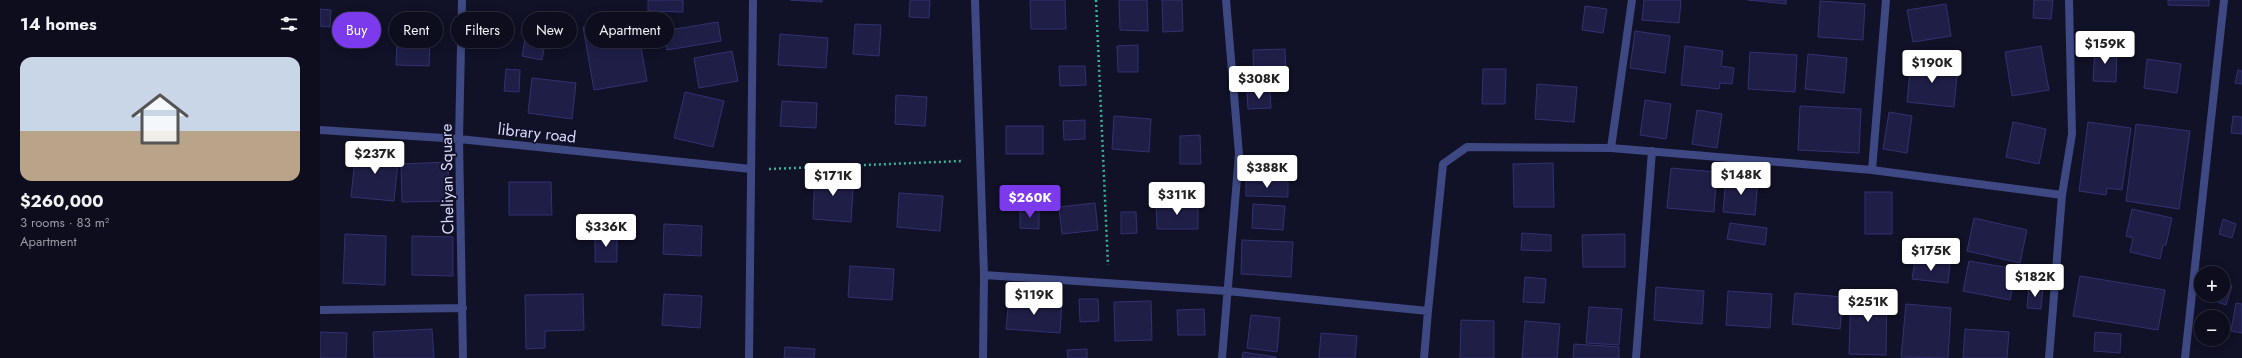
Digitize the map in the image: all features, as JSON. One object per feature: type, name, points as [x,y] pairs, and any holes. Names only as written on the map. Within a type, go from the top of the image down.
[{"type":"street","name":"Cheliyan Square","points":[[462,0],[459,139],[463,358]]},
{"type":"street","points":[[749,358],[753,0]]},
{"type":"street","points":[[975,0],[979,160],[984,275],[983,358]]},
{"type":"street","points":[[1222,358],[1238,154],[1226,0]]},
{"type":"street","points":[[1611,148],[1632,0]]},
{"type":"street","points":[[1872,170],[1886,0]]},
{"type":"street","points":[[2049,358],[2062,195],[2072,134],[2068,0]]},
{"type":"street","points":[[2185,358],[2224,0]]},
{"type":"street","name":"library road","points":[[320,130],[459,139],[751,169]]},
{"type":"street","points":[[1424,358],[1443,164],[1467,147],[1611,148],[1652,151],[1872,170],[2062,195]]},
{"type":"street","points":[[1636,358],[1652,151]]},
{"type":"street","points":[[984,275],[1227,291],[1428,311]]},
{"type":"street","points":[[320,310],[463,308]]},
{"type":"path","points":[[1096,0],[1109,283]]},
{"type":"path","points":[[751,169],[979,160]]},
{"type":"building","points":[[648,0],[683,0],[683,12],[648,11]]},
{"type":"building","points":[[790,0],[822,0],[822,2]]},
{"type":"building","points":[[910,0],[930,0],[929,18],[909,17]]},
{"type":"building","points":[[1030,0],[1065,0],[1066,29],[1031,29]]},
{"type":"building","points":[[1119,0],[1147,0],[1148,31],[1120,30]]},
{"type":"building","points":[[1162,0],[1182,0],[1183,31],[1163,32]]},
{"type":"building","points":[[1644,0],[1681,0],[1679,23],[1642,20]]},
{"type":"building","points":[[1748,0],[1786,0],[1786,4]]},
{"type":"building","points":[[2034,0],[2053,0],[2051,19],[2033,18]]},
{"type":"building","points":[[2168,0],[2209,0],[2209,6],[2168,5]]},
{"type":"building","points":[[1820,1],[1865,4],[1863,40],[1818,37]]},
{"type":"building","points":[[1946,4],[1951,36],[1913,42],[1907,10]]},
{"type":"building","points":[[1585,6],[1607,9],[1603,33],[1582,30]]},
{"type":"building","points":[[320,9],[331,10],[330,27],[320,26]]},
{"type":"building","points":[[718,22],[721,41],[667,50],[667,48],[674,48],[674,29]]},
{"type":"building","points":[[855,24],[881,25],[879,56],[853,54]]},
{"type":"building","points":[[583,27],[585,27],[585,38]]},
{"type":"building","points":[[1635,31],[1670,36],[1665,73],[1630,68]]},
{"type":"building","points":[[780,34],[828,38],[826,68],[778,65]]},
{"type":"building","points":[[1138,45],[1138,72],[1118,72],[1117,46]]},
{"type":"building","points":[[1685,46],[1723,51],[1721,66],[1734,68],[1732,84],[1720,83],[1719,89],[1681,85]]},
{"type":"building","points":[[2041,46],[2049,90],[2012,96],[2005,52]]},
{"type":"building","points":[[2095,47],[2117,48],[2116,82],[2093,81]]},
{"type":"building","points":[[397,48],[430,48],[429,66],[396,65]]},
{"type":"building","points":[[523,48],[544,48],[542,60],[522,56]]},
{"type":"building","points":[[587,48],[641,48],[647,81],[594,90]]},
{"type":"building","points":[[1285,49],[1286,83],[1254,84],[1253,50]]},
{"type":"building","points":[[732,51],[738,81],[699,88],[694,58]]},
{"type":"building","points":[[1750,52],[1797,55],[1795,92],[1748,89]]},
{"type":"building","points":[[1808,54],[1847,58],[1844,93],[1805,89]]},
{"type":"building","points":[[2147,59],[2181,64],[2177,93],[2144,88]]},
{"type":"building","points":[[1911,60],[1958,65],[1954,107],[1907,102]]},
{"type":"building","points":[[1059,66],[1085,66],[1086,85],[1060,86]]},
{"type":"building","points":[[506,69],[520,70],[519,92],[504,91]]},
{"type":"building","points":[[1483,69],[1506,69],[1505,104],[1482,104]]},
{"type":"building","points":[[2238,70],[2242,71],[2242,84],[2235,83]]},
{"type":"building","points":[[532,78],[576,83],[572,119],[528,113]]},
{"type":"building","points":[[1537,84],[1577,87],[1574,122],[1535,119]]},
{"type":"building","points":[[1270,90],[1271,108],[1248,109],[1247,91]]},
{"type":"building","points":[[685,92],[724,101],[713,147],[674,138]]},
{"type":"building","points":[[896,95],[927,97],[925,126],[895,124]]},
{"type":"building","points":[[1645,100],[1671,104],[1666,139],[1640,135]]},
{"type":"building","points":[[782,101],[817,103],[816,128],[780,126]]},
{"type":"building","points":[[1800,106],[1861,109],[1859,153],[1798,150]]},
{"type":"building","points":[[1697,110],[1722,114],[1717,148],[1692,144]]},
{"type":"building","points":[[1889,112],[1912,116],[1907,153],[1883,149]]},
{"type":"building","points":[[1114,116],[1151,119],[1149,152],[1112,149]]},
{"type":"building","points":[[2233,116],[2242,117],[2242,134],[2231,133]]},
{"type":"building","points":[[1085,120],[1085,139],[1064,140],[1063,121]]},
{"type":"building","points":[[2013,122],[2046,129],[2039,164],[2006,157]]},
{"type":"building","points":[[2088,122],[2131,128],[2122,190],[2107,188],[2106,195],[2079,191]]},
{"type":"building","points":[[2136,124],[2190,131],[2179,209],[2126,201]]},
{"type":"building","points":[[1006,126],[1043,126],[1043,154],[1006,154]]},
{"type":"building","points":[[1200,135],[1201,164],[1180,164],[1180,136]]},
{"type":"building","points":[[356,149],[399,153],[394,201],[351,197]]},
{"type":"building","points":[[448,162],[449,201],[402,202],[401,164]]},
{"type":"building","points":[[1553,163],[1554,207],[1514,207],[1513,164]]},
{"type":"building","points":[[1671,168],[1717,172],[1714,212],[1667,208]]},
{"type":"building","points":[[815,172],[854,175],[851,222],[813,219]]},
{"type":"building","points":[[1726,177],[1758,179],[1755,215],[1723,212]]},
{"type":"building","points":[[1246,181],[1288,182],[1288,197],[1246,196]]},
{"type":"building","points":[[509,182],[551,182],[552,215],[509,215]]},
{"type":"building","points":[[1865,192],[1892,192],[1892,234],[1865,234]]},
{"type":"building","points":[[899,193],[943,196],[940,231],[897,227]]},
{"type":"building","points":[[1095,203],[1098,230],[1062,234],[1059,207]]},
{"type":"building","points":[[1198,203],[1198,229],[1157,229],[1156,204]]},
{"type":"building","points":[[1253,204],[1285,206],[1283,230],[1252,228]]},
{"type":"building","points":[[1020,209],[1039,210],[1039,229],[1020,228]]},
{"type":"building","points":[[2132,209],[2172,218],[2166,245],[2163,245],[2160,259],[2130,252],[2133,238],[2126,236]]},
{"type":"building","points":[[1121,212],[1136,212],[1137,233],[1121,234]]},
{"type":"building","points":[[1974,218],[2027,230],[2020,263],[1967,251]]},
{"type":"building","points":[[2223,219],[2236,224],[2232,238],[2219,234]]},
{"type":"building","points":[[1730,223],[1767,228],[1765,245],[1727,239]]},
{"type":"building","points":[[664,224],[702,226],[701,256],[663,254]]},
{"type":"building","points":[[595,233],[617,234],[617,262],[595,262]]},
{"type":"building","points":[[1522,233],[1551,235],[1551,251],[1521,250]]},
{"type":"building","points":[[345,234],[386,236],[385,285],[343,283]]},
{"type":"building","points":[[1625,234],[1625,267],[1583,267],[1582,235]]},
{"type":"building","points":[[412,236],[453,237],[453,276],[412,275]]},
{"type":"building","points":[[1242,240],[1293,242],[1291,277],[1241,274]]},
{"type":"building","points":[[1915,260],[1950,264],[1948,283],[1912,279]]},
{"type":"building","points":[[1969,261],[2016,269],[2010,300],[1963,291]]},
{"type":"building","points":[[850,266],[894,269],[892,300],[848,297]]},
{"type":"building","points":[[2080,276],[2165,290],[2158,330],[2073,316]]},
{"type":"building","points":[[1525,277],[1546,279],[1544,303],[1523,302]]},
{"type":"building","points":[[2029,286],[2043,287],[2041,309],[2027,308]]},
{"type":"building","points":[[1656,287],[1704,291],[1702,324],[1654,320]]},
{"type":"building","points":[[1851,290],[1887,291],[1886,355],[1849,354]]},
{"type":"building","points":[[1728,291],[1772,294],[1770,328],[1726,325]]},
{"type":"building","points":[[1795,293],[1843,297],[1840,329],[1792,324]]},
{"type":"building","points":[[583,294],[584,330],[545,331],[545,348],[526,349],[525,295]]},
{"type":"building","points":[[664,294],[702,296],[700,328],[662,325]]},
{"type":"building","points":[[1009,298],[1062,302],[1060,333],[1006,329]]},
{"type":"building","points":[[1079,299],[1098,299],[1099,321],[1080,322]]},
{"type":"building","points":[[1151,301],[1152,340],[1115,341],[1114,302]]},
{"type":"building","points":[[2218,302],[2227,302],[2226,305]]},
{"type":"building","points":[[2236,303],[2242,304],[2242,333],[2231,331]]},
{"type":"building","points":[[1906,304],[1951,308],[1948,358],[1901,357]]},
{"type":"building","points":[[1589,307],[1622,309],[1619,345],[1586,343]]},
{"type":"building","points":[[1204,309],[1205,335],[1178,335],[1177,310]]},
{"type":"building","points":[[1251,315],[1280,318],[1277,352],[1247,348]]},
{"type":"building","points":[[1461,320],[1494,321],[1494,358],[1460,358]]},
{"type":"building","points":[[1525,321],[1560,324],[1557,358],[1522,358]]},
{"type":"building","points":[[432,329],[434,358],[374,358],[373,332]]},
{"type":"building","points":[[1965,329],[2009,332],[2007,358],[1963,358]]},
{"type":"building","points":[[320,332],[347,333],[346,358],[320,358]]},
{"type":"building","points":[[2095,332],[2121,334],[2120,353],[2094,351]]},
{"type":"building","points":[[1321,333],[1357,336],[1355,358],[1319,358]]},
{"type":"building","points":[[1574,344],[1619,347],[1619,358],[1573,358]]},
{"type":"building","points":[[785,347],[815,349],[814,358],[784,358]]},
{"type":"building","points":[[1087,349],[1087,358],[1068,358],[1067,350]]},
{"type":"building","points":[[1243,352],[1276,357],[1276,358],[1242,358]]}]
